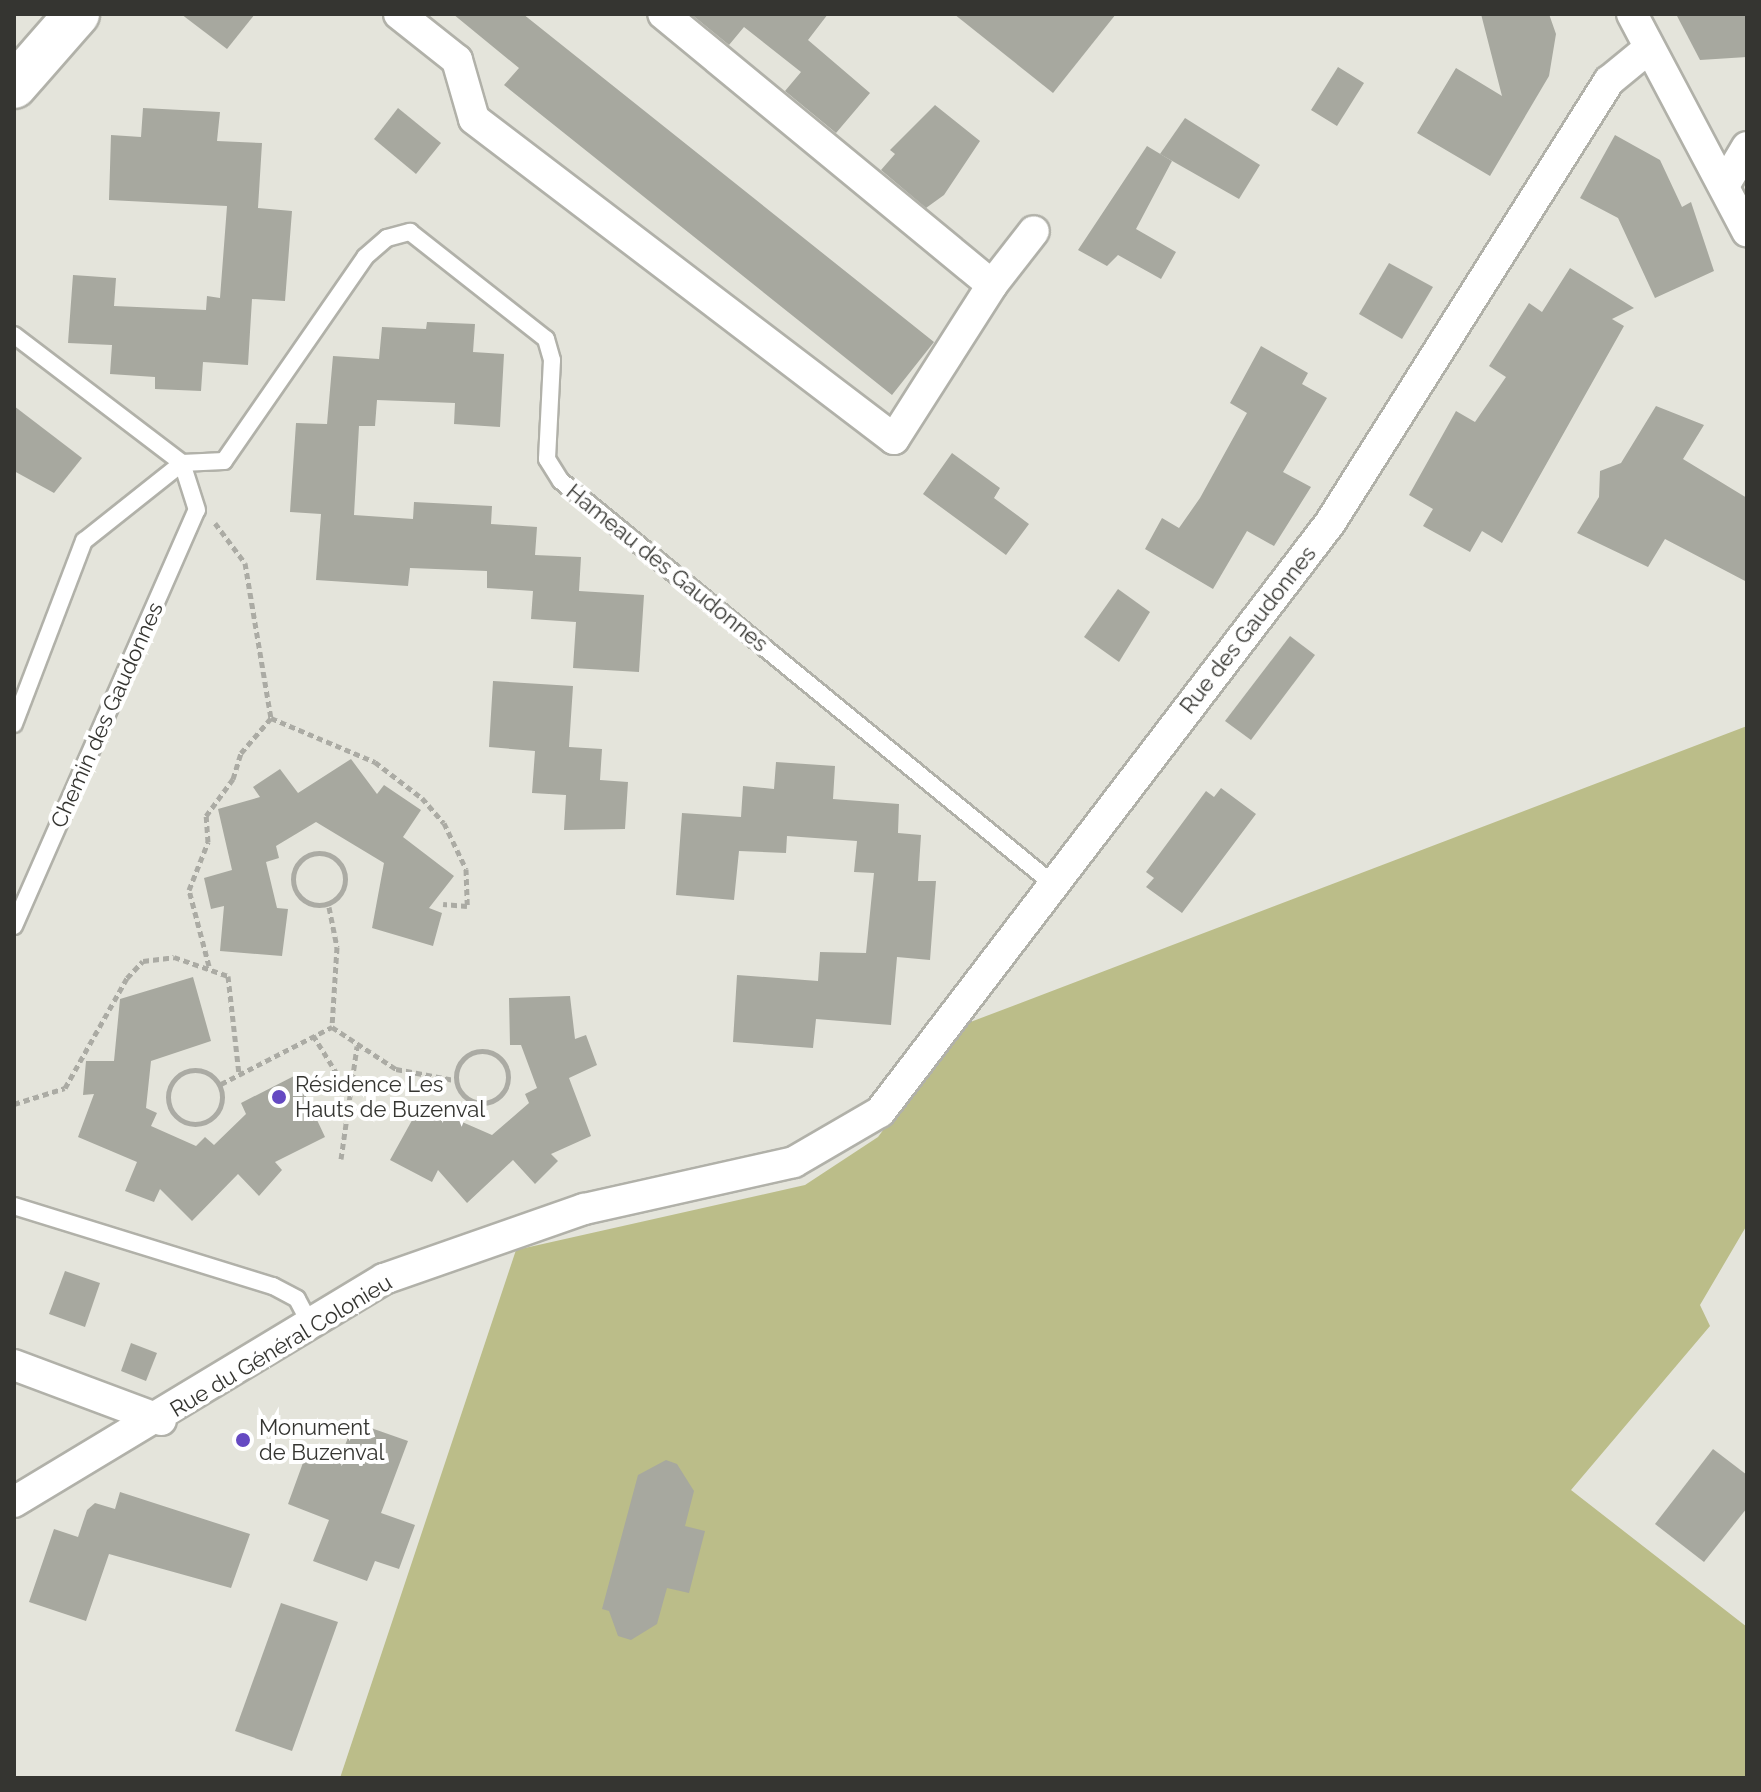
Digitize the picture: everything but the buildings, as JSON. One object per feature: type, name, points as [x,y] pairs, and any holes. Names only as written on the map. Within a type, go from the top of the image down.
[{"type":"street","points":[[14,86],[77,14]]},
{"type":"street","points":[[399,14],[457,60],[474,119],[894,439],[992,285],[1034,231]]},
{"type":"street","points":[[663,14],[992,285]]},
{"type":"street","points":[[1632,14],[1648,49],[1725,184],[1747,231]]},
{"type":"street","name":"Rue des Gaudonnes","points":[[794,1162],[880,1112],[1330,523],[1609,81],[1648,49]]},
{"type":"street","points":[[1725,184],[1747,147]]},
{"type":"street","name":"Rue du Général Colonieu","points":[[14,1502],[161,1420],[384,1279],[510,1230],[794,1162]]},
{"type":"street","points":[[14,1365],[161,1420]]},
{"type":"lane","name":"Hameau des Gaudonnes","points":[[182,463],[224,461],[238,449],[365,257],[387,238],[410,232],[546,339],[552,360],[547,459],[561,481],[1053,884]]},
{"type":"lane","points":[[14,335],[182,463],[199,503]]},
{"type":"lane","points":[[14,724],[84,541],[182,463]]},
{"type":"lane","name":"Chemin des Gaudonnes","points":[[14,926],[199,503]]},
{"type":"lane","points":[[14,1206],[273,1286],[297,1299],[311,1325]]},
{"type":"path","points":[[199,503],[245,563],[271,718],[206,816],[208,842],[189,890],[209,966]]},
{"type":"path","points":[[271,718],[375,762],[422,798],[444,823],[466,869],[467,906],[443,904]]},
{"type":"path","points":[[315,852],[331,853],[341,870],[345,890],[329,907],[292,893],[299,861],[315,852]]},
{"type":"path","points":[[329,907],[337,947],[332,1027]]},
{"type":"path","points":[[14,1104],[65,1088],[114,995],[143,961],[174,957],[209,966],[228,976],[239,1074]]},
{"type":"path","points":[[221,1084],[332,1027]]},
{"type":"path","points":[[332,1027],[396,1069],[454,1080],[475,1106],[498,1098],[508,1080],[502,1056],[486,1047],[466,1058],[454,1080]]},
{"type":"path","points":[[313,1035],[349,1094]]},
{"type":"path","points":[[341,1159],[357,1045]]},
{"type":"path","points":[[208,1070],[221,1084],[220,1103],[208,1121],[194,1128],[172,1112],[175,1074],[208,1070]]},
{"type":"green space","points":[[1747,726],[1747,1225],[1700,1305],[1710,1326],[1571,1490],[1747,1627],[1747,1778],[340,1778],[516,1250],[805,1185],[878,1137],[960,1026]]},
{"type":"place","name":"Résidence Les Hauts de Buzenval","points":[[279,1097]]},
{"type":"place","name":"Monument de Buzenval","points":[[243,1440]]}]
